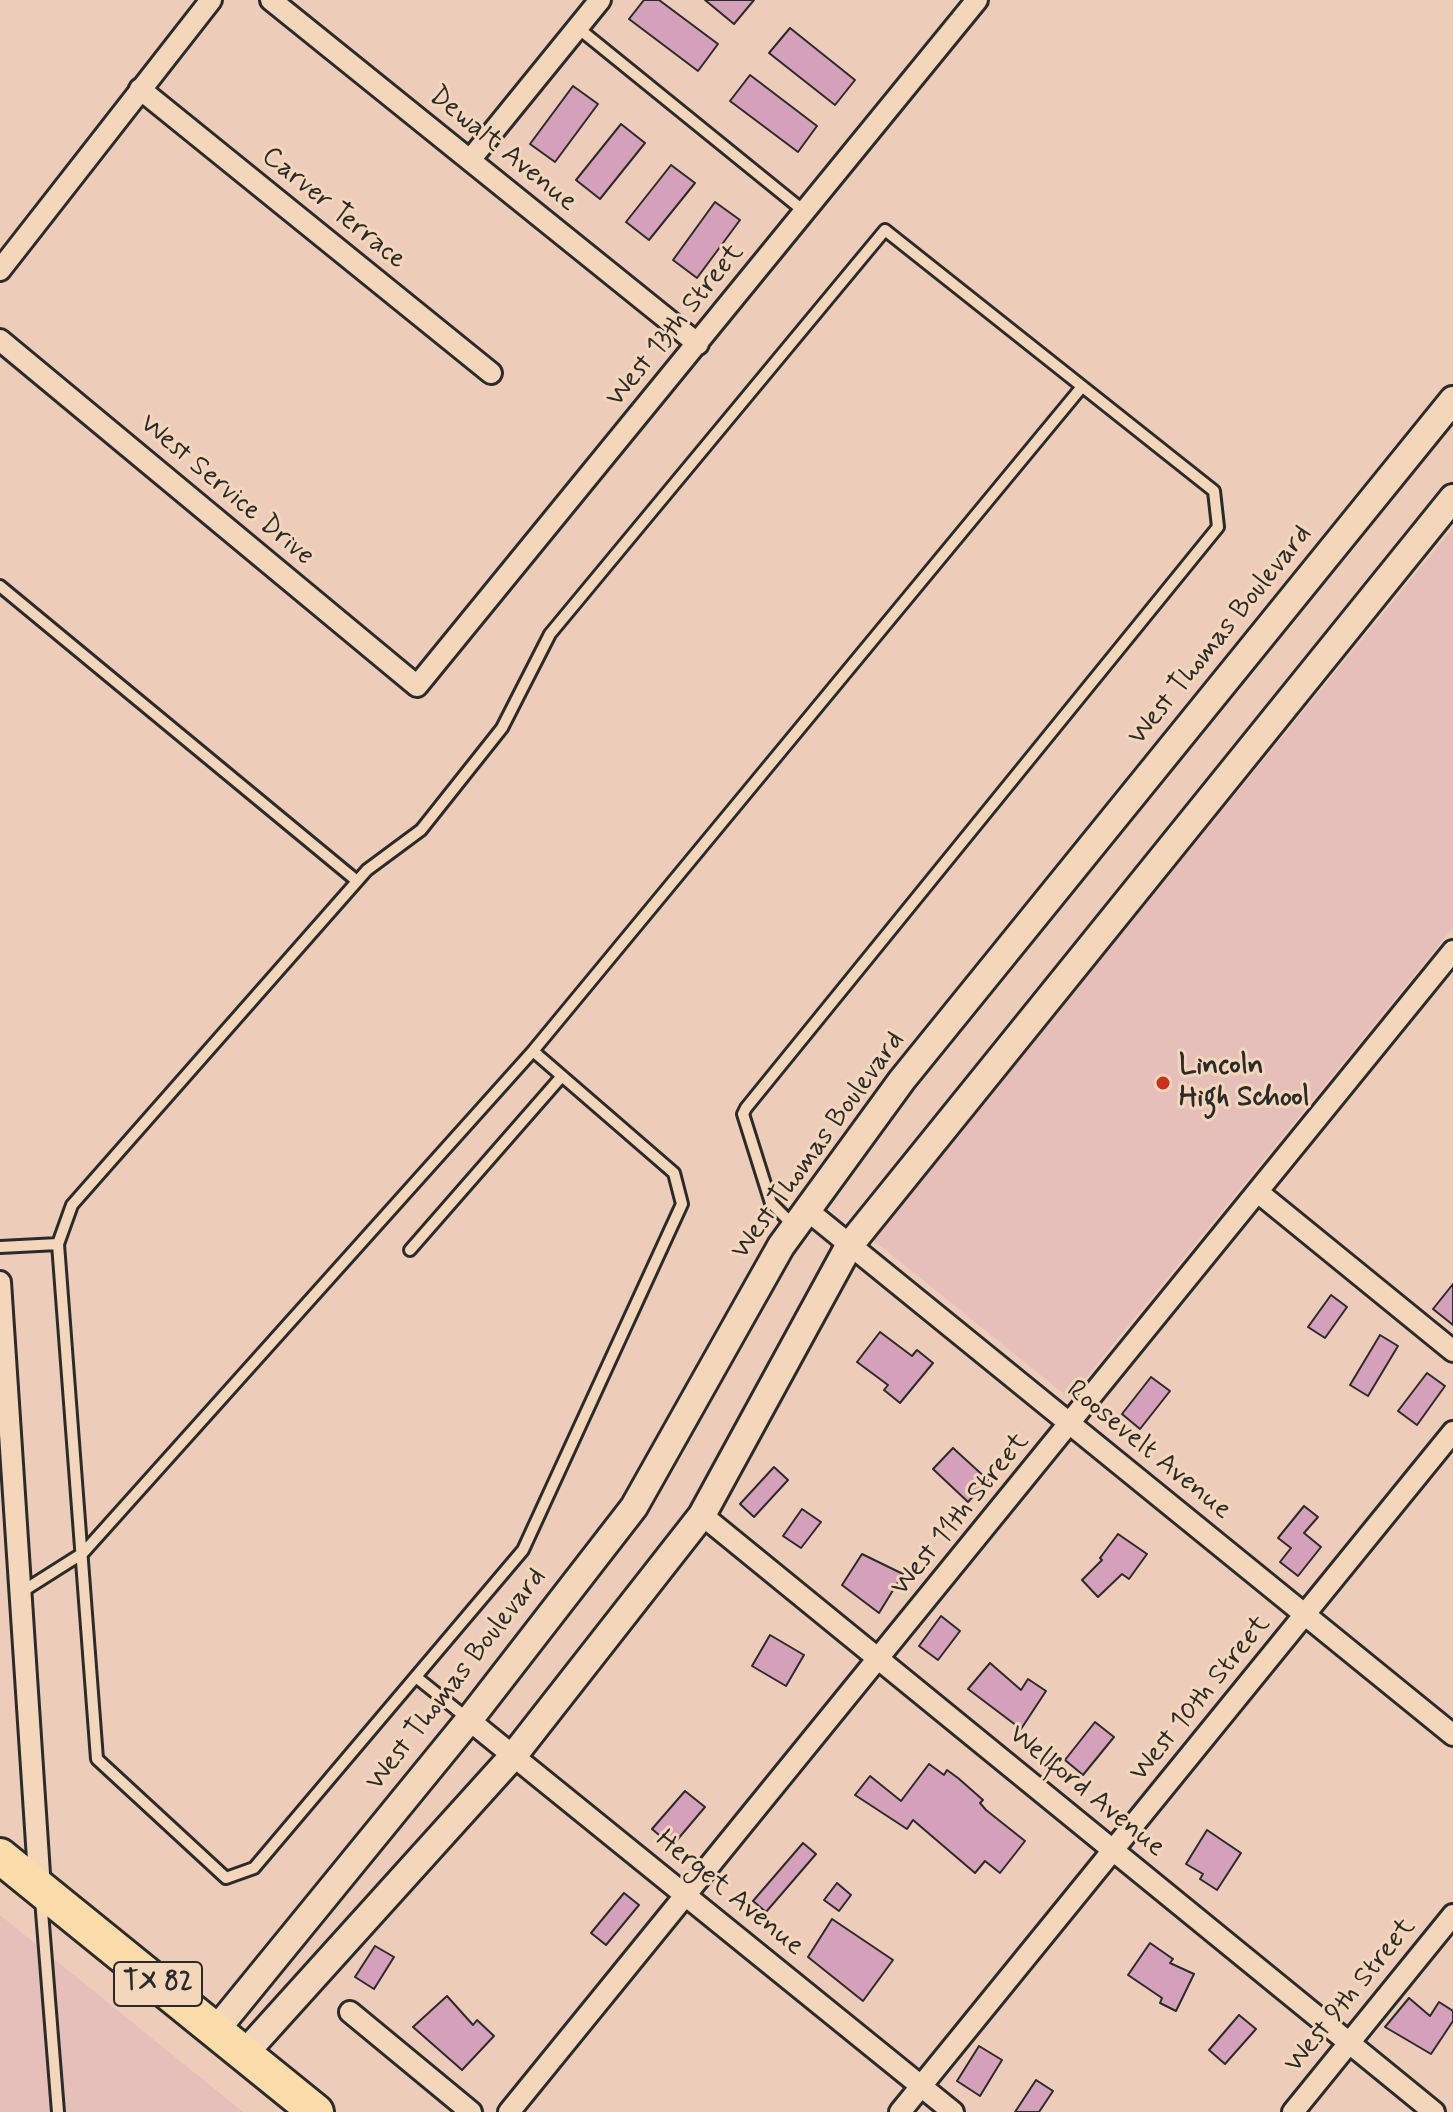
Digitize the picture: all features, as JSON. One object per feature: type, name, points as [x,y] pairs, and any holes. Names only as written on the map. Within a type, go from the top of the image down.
[{"type":"main road","name":"TX 82","points":[[0,1856],[316,2112]]},
{"type":"street","points":[[0,270],[211,0]]},
{"type":"street","name":"Dewalt Avenue","points":[[271,0],[698,344]]},
{"type":"street","points":[[470,160],[600,0]]},
{"type":"street","name":"West 13th Street","points":[[417,686],[977,0]]},
{"type":"street","name":"Carver Terrace","points":[[140,89],[491,373]]},
{"type":"street","name":"West Service Drive","points":[[0,340],[417,686]]},
{"type":"street","name":"West Thomas Boulevard","points":[[216,2030],[469,1720],[634,1507],[801,1218],[902,1080],[1453,400]]},
{"type":"street","points":[[245,2053],[514,1755],[702,1515],[849,1246],[1453,498]]},
{"type":"street","name":"West 11th Street","points":[[509,2112],[1451,958]]},
{"type":"street","points":[[1259,1193],[1453,1351]]},
{"type":"street","name":"Roosevelt Avenue","points":[[801,1218],[849,1246],[1453,1735]]},
{"type":"street","points":[[0,1282],[23,1591],[40,1889]]},
{"type":"street","name":"West 10th Street","points":[[900,2112],[1453,1432]]},
{"type":"street","name":"Wellford Avenue","points":[[702,1515],[1434,2112]]},
{"type":"street","name":"Herget Avenue","points":[[469,1720],[953,2112]]},
{"type":"street","name":"West 9th Street","points":[[1293,2112],[1453,1915]]},
{"type":"street","points":[[350,2012],[471,2112]]},
{"type":"lane","points":[[578,28],[805,212]]},
{"type":"lane","points":[[533,1051],[674,1173],[682,1204],[523,1550],[254,1868],[226,1878],[97,1759],[58,1244],[72,1205],[357,881],[421,830],[502,728],[550,634],[885,230],[1214,491],[1218,527],[746,1108],[743,1114],[771,1203],[801,1218]]},
{"type":"lane","points":[[23,1591],[83,1553],[533,1051],[1081,388]]},
{"type":"lane","points":[[0,586],[357,881]]},
{"type":"lane","points":[[410,1250],[562,1076]]},
{"type":"lane","points":[[0,1247],[58,1244]]},
{"type":"lane","points":[[416,1677],[469,1720]]},
{"type":"lane","points":[[40,1889],[58,2112]]},
{"type":"shaded area","name":"Lincoln High School","points":[[1453,528],[1453,928],[1069,1398],[872,1239]]},
{"type":"shaded area","points":[[0,1915],[243,2112],[0,2112]]},
{"type":"building","points":[[644,0],[659,0],[718,44],[698,71],[629,19]]},
{"type":"building","points":[[705,0],[754,0],[734,24]]},
{"type":"building","points":[[790,28],[855,80],[835,105],[769,53]]},
{"type":"building","points":[[750,75],[817,126],[798,152],[730,101]]},
{"type":"building","points":[[573,86],[598,104],[555,162],[530,144]]},
{"type":"building","points":[[621,124],[645,143],[600,199],[576,180]]},
{"type":"building","points":[[671,165],[695,183],[649,240],[626,222]]},
{"type":"building","points":[[715,202],[740,220],[697,278],[673,260]]},
{"type":"building","points":[[1453,1284],[1453,1325],[1433,1309]]},
{"type":"building","points":[[1331,1295],[1347,1307],[1325,1338],[1308,1327]]},
{"type":"building","points":[[880,1332],[912,1356],[917,1350],[933,1363],[900,1403],[884,1390],[888,1385],[857,1362]]},
{"type":"building","points":[[1380,1335],[1398,1346],[1368,1396],[1350,1385]]},
{"type":"building","points":[[1427,1373],[1445,1386],[1417,1425],[1398,1411]]},
{"type":"building","points":[[1151,1377],[1170,1391],[1140,1429],[1122,1414]]},
{"type":"building","points":[[953,1448],[988,1480],[968,1502],[933,1469]]},
{"type":"building","points":[[774,1467],[788,1480],[754,1517],[740,1504]]},
{"type":"building","points":[[1304,1506],[1318,1517],[1304,1533],[1321,1547],[1298,1576],[1280,1562],[1291,1548],[1278,1538]]},
{"type":"building","points":[[802,1509],[821,1522],[801,1548],[783,1536]]},
{"type":"building","points":[[1118,1534],[1147,1554],[1129,1579],[1122,1574],[1098,1597],[1082,1580],[1102,1560],[1100,1558]]},
{"type":"building","points":[[862,1554],[903,1574],[879,1613],[842,1585]]},
{"type":"building","points":[[941,1616],[960,1631],[938,1660],[919,1646]]},
{"type":"building","points":[[770,1635],[804,1655],[786,1686],[752,1666]]},
{"type":"building","points":[[990,1663],[1021,1690],[1028,1679],[1046,1691],[1021,1729],[968,1689]]},
{"type":"building","points":[[1095,1722],[1114,1737],[1083,1775],[1065,1760]]},
{"type":"building","points":[[929,1764],[944,1775],[947,1770],[958,1778],[983,1800],[980,1803],[986,1810],[1025,1841],[1000,1873],[985,1861],[975,1873],[913,1820],[907,1829],[855,1795],[870,1776],[901,1801]]},
{"type":"building","points":[[685,1791],[705,1807],[672,1846],[652,1829]]},
{"type":"building","points":[[1207,1830],[1241,1853],[1217,1890],[1200,1879],[1203,1874],[1186,1864]]},
{"type":"building","points":[[803,1843],[816,1854],[766,1912],[753,1901]]},
{"type":"building","points":[[837,1883],[851,1895],[839,1911],[824,1900]]},
{"type":"building","points":[[624,1893],[639,1905],[606,1945],[591,1933]]},
{"type":"building","points":[[832,1919],[893,1960],[863,2001],[808,1957]]},
{"type":"building","points":[[1150,1943],[1173,1959],[1170,1963],[1194,1974],[1176,2011],[1160,2003],[1162,1998],[1128,1975]]},
{"type":"building","points":[[375,1946],[394,1957],[374,1989],[355,1977]]},
{"type":"building","points":[[447,1996],[473,2025],[477,2020],[494,2036],[462,2070],[413,2027]]},
{"type":"building","points":[[1409,1998],[1430,2016],[1439,2002],[1453,2011],[1453,2021],[1431,2054],[1385,2027]]},
{"type":"building","points":[[1239,2015],[1256,2029],[1225,2064],[1209,2050]]},
{"type":"building","points":[[979,2046],[1002,2060],[980,2096],[957,2081]]},
{"type":"building","points":[[1036,2080],[1053,2091],[1039,2112],[1015,2112]]},
{"type":"place","name":"Lincoln High School","points":[[1163,1083]]}]
